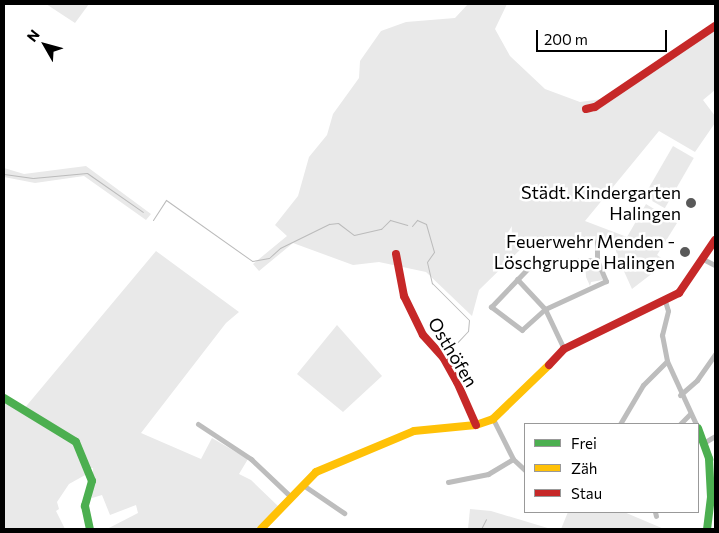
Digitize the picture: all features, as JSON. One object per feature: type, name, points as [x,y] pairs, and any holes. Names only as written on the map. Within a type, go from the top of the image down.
[{"type":"street","points":[[586,109],[595,107],[715,26]]},
{"type":"street","points":[[261,529],[316,472],[414,431],[476,425],[492,418],[513,403],[564,349],[666,301],[685,286],[715,240]]},
{"type":"street","points":[[597,241],[597,260],[606,281],[545,309],[520,331],[492,308],[494,301],[537,261],[597,260]]},
{"type":"street","name":"Osthöfen","points":[[396,254],[404,296],[423,335],[443,357],[457,382],[476,425]]},
{"type":"street","points":[[703,259],[715,265]]},
{"type":"street","points":[[517,279],[545,309],[564,349]]},
{"type":"street","points":[[666,301],[668,311],[662,335],[667,361],[680,395],[695,423]]},
{"type":"street","points":[[680,395],[697,380],[715,354]]},
{"type":"street","points":[[621,423],[643,385],[667,361]]},
{"type":"street","points":[[4,398],[76,442],[92,481],[85,506],[90,529]]},
{"type":"street","points":[[681,423],[690,414]]},
{"type":"street","points":[[492,418],[513,459],[524,469]]},
{"type":"street","points":[[198,424],[251,459],[291,498]]},
{"type":"street","points":[[699,430],[706,442],[713,497],[707,529]]},
{"type":"street","points":[[706,442],[715,436]]},
{"type":"street","points":[[448,482],[488,474],[513,459]]},
{"type":"street","points":[[303,485],[344,513]]},
{"type":"shaded area","points":[[46,4],[89,4],[75,23]]},
{"type":"shaded area","points":[[468,4],[507,4],[495,29],[510,56],[545,89],[580,102],[602,99],[679,54],[715,21],[715,90],[703,100],[715,116],[715,123],[695,152],[659,131],[585,221],[627,237],[646,204],[677,223],[657,255],[667,262],[632,289],[618,258],[613,240],[527,243],[479,290],[472,316],[426,272],[379,262],[353,265],[293,243],[259,271],[253,264],[287,236],[275,225],[298,196],[309,157],[327,135],[333,114],[359,78],[360,61],[381,31],[406,22],[455,18]]},
{"type":"shaded area","points":[[673,146],[694,158],[665,208],[644,196]]},
{"type":"shaded area","points":[[86,166],[151,214],[146,220],[84,176],[35,183],[4,177],[4,168],[24,174]]},
{"type":"shaded area","points":[[156,251],[239,312],[226,323],[141,433],[201,459],[212,438],[248,459],[239,474],[251,480],[278,506],[256,529],[107,529],[138,513],[136,505],[110,515],[102,495],[92,498],[93,468],[85,468],[87,474],[69,484],[57,502],[59,509],[56,511],[65,529],[4,529],[4,399],[23,410]]},
{"type":"shaded area","points":[[585,261],[597,263],[603,280],[591,282],[590,286],[586,277]]},
{"type":"shaded area","points":[[337,325],[382,376],[343,412],[297,374]]},
{"type":"shaded area","points":[[470,509],[491,511],[551,529],[468,529]]},
{"type":"shaded area","points":[[568,513],[626,513],[664,529],[561,529]]},
{"type":"waterway","points":[[4,174],[33,178],[87,173],[143,212]]},
{"type":"waterway","points":[[153,220],[166,200],[252,261],[269,258],[280,248],[329,224],[338,223],[354,235],[381,229],[390,220],[407,225]]},
{"type":"waterway","points":[[412,226],[417,220],[426,224],[434,252],[427,262],[432,283],[469,320],[468,331],[456,344]]},
{"type":"waterway","points":[[481,529],[486,519]]},
{"type":"traffic: fast","points":[[4,398],[76,442],[92,481],[85,506],[90,529]]},
{"type":"traffic: fast","points":[[699,431],[709,459],[711,497],[707,529]]},
{"type":"traffic: slow","points":[[261,529],[316,472],[414,431],[476,425],[493,419],[549,365]]},
{"type":"traffic: jam","points":[[586,109],[595,107],[715,26]]},
{"type":"traffic: jam","points":[[549,365],[564,349],[679,293],[715,240]]},
{"type":"traffic: jam","points":[[396,254],[404,296],[423,335],[443,357],[457,382],[476,425]]},
{"type":"place","name":"Städt. Kindergarten Halingen","points":[[691,203]]},
{"type":"place","name":"Feuerwehr Menden - Löschgruppe Halingen","points":[[685,252]]}]
